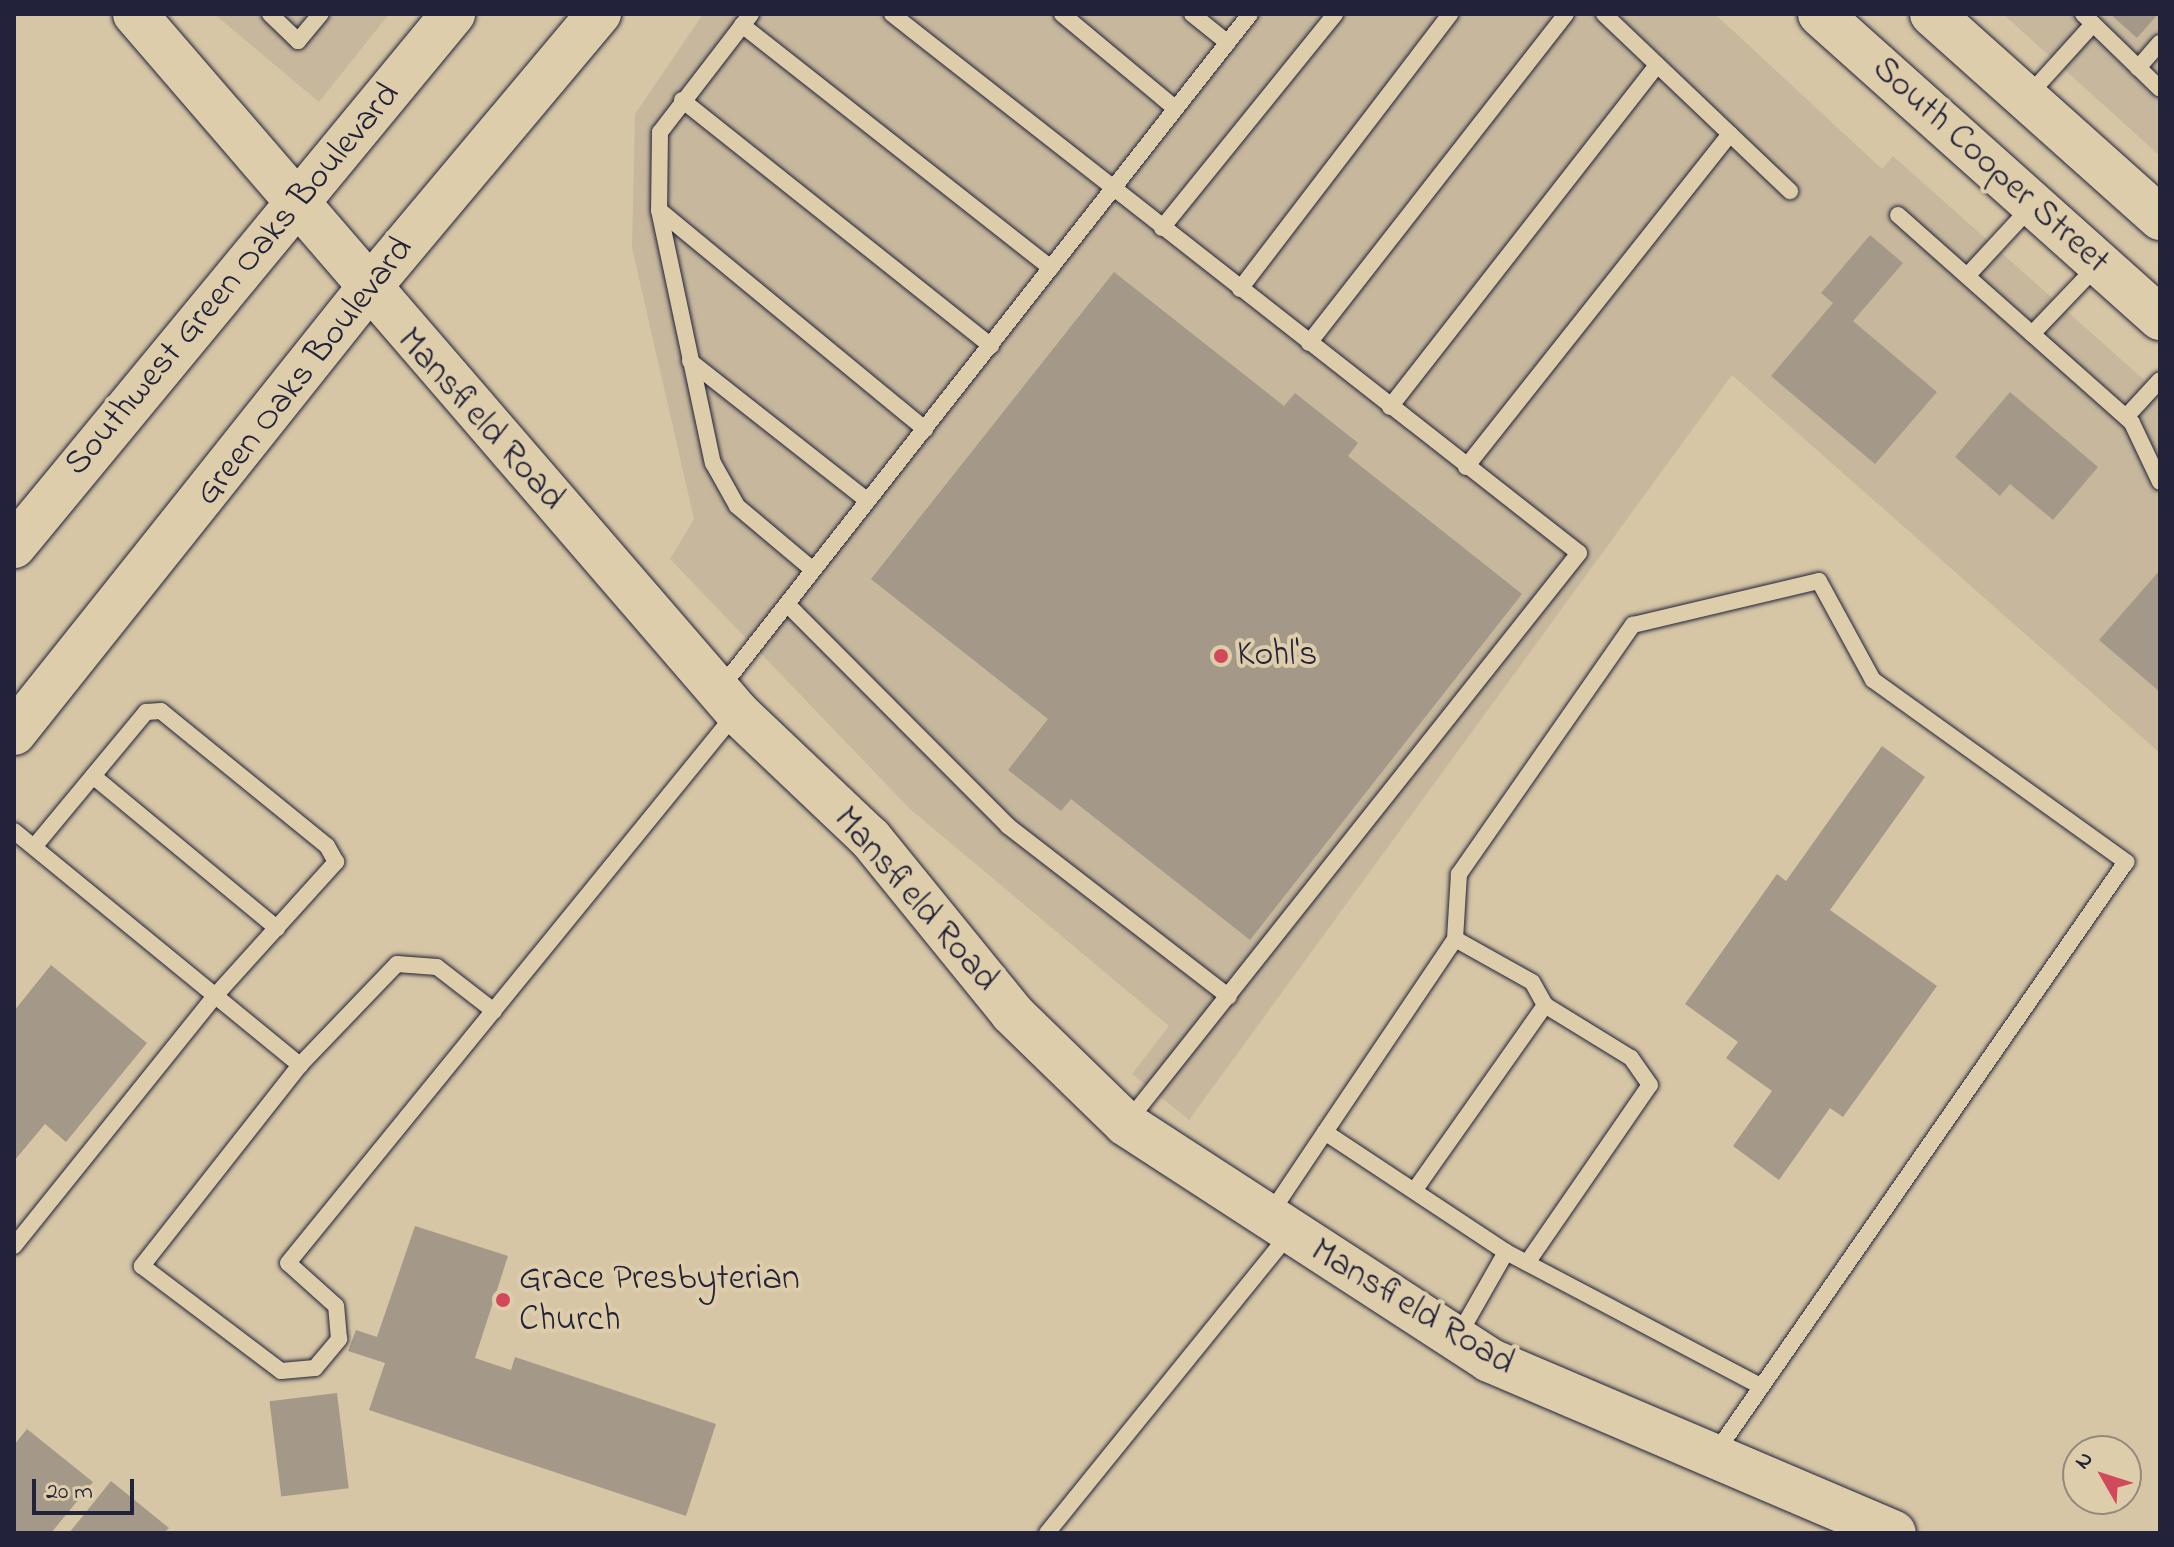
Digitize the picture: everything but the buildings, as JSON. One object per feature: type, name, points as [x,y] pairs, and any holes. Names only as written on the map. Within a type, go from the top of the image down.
[{"type":"main road","name":"Mansfield Road","points":[[135,14],[367,290],[728,701],[870,838],[1012,1013],[1126,1124],[1278,1226],[1456,1339],[1713,1457],[1894,1533]]},
{"type":"main road","name":"Southwest Green Oaks Boulevard","points":[[14,546],[453,14]]},
{"type":"main road","name":"Green Oaks Boulevard","points":[[14,733],[367,290],[599,14]]},
{"type":"main road","name":"South Cooper Street","points":[[1820,14],[2160,318]]},
{"type":"main road","name":"South Cooper Street","points":[[1932,14],[2160,218]]},
{"type":"lane","points":[[270,14],[298,41],[321,14]]},
{"type":"lane","points":[[892,14],[1579,553],[1126,1124]]},
{"type":"lane","points":[[1062,14],[1176,109]]},
{"type":"lane","points":[[1192,14],[1228,43]]},
{"type":"lane","points":[[494,1011],[437,967],[397,964],[300,1065],[142,1266],[281,1371],[315,1368],[339,1339],[336,1306],[288,1263],[494,1011],[728,701],[787,604],[1250,14]]},
{"type":"lane","points":[[1162,228],[1335,14]]},
{"type":"lane","points":[[1240,289],[1450,14]]},
{"type":"lane","points":[[1309,343],[1566,14]]},
{"type":"lane","points":[[1604,14],[1790,191]]},
{"type":"lane","points":[[813,570],[726,493],[690,361],[659,210],[660,132],[682,100],[746,19],[1051,268]]},
{"type":"lane","points":[[2025,99],[2088,19],[2160,89]]},
{"type":"lane","points":[[2138,68],[2160,43]]},
{"type":"lane","points":[[1390,407],[1657,65]]},
{"type":"lane","points":[[682,100],[991,346]]},
{"type":"lane","points":[[1466,467],[1730,134]]},
{"type":"lane","points":[[1967,276],[2033,206]]},
{"type":"lane","points":[[659,210],[925,429]]},
{"type":"lane","points":[[1898,215],[2126,417],[2160,482]]},
{"type":"lane","points":[[2032,334],[2099,264]]},
{"type":"lane","points":[[690,361],[868,501]]},
{"type":"lane","points":[[2126,417],[2160,380]]},
{"type":"lane","points":[[1047,1533],[1278,1226],[1325,1132],[1455,939],[1459,874],[1633,625],[1819,581],[1873,680],[2126,862],[1758,1385],[1713,1457]]},
{"type":"lane","points":[[787,604],[1008,826],[1229,997]]},
{"type":"lane","points":[[14,1246],[215,996],[336,862],[315,836],[161,711],[146,712],[34,847]]},
{"type":"lane","points":[[93,776],[277,928]]},
{"type":"lane","points":[[14,831],[300,1065]]},
{"type":"lane","points":[[1455,939],[1532,982],[1545,1005],[1631,1058],[1650,1085],[1527,1263]]},
{"type":"lane","points":[[1414,1191],[1545,1005]]},
{"type":"lane","points":[[1325,1132],[1506,1252],[1758,1385]]},
{"type":"lane","points":[[1456,1339],[1506,1252]]},
{"type":"shaded area","points":[[214,14],[389,14],[319,102]]},
{"type":"shaded area","points":[[703,14],[1715,14],[1882,169],[1893,156],[2160,394],[2160,753],[1732,375],[1189,1120],[1132,1074],[1169,1026],[910,809],[670,559],[694,519],[632,248],[635,114]]},
{"type":"shaded area","points":[[2003,14],[2160,14],[2160,156]]},
{"type":"place","name":"Kohl's","points":[[1221,656]]},
{"type":"place","name":"Grace Presbyterian Church","points":[[503,1300]]}]
